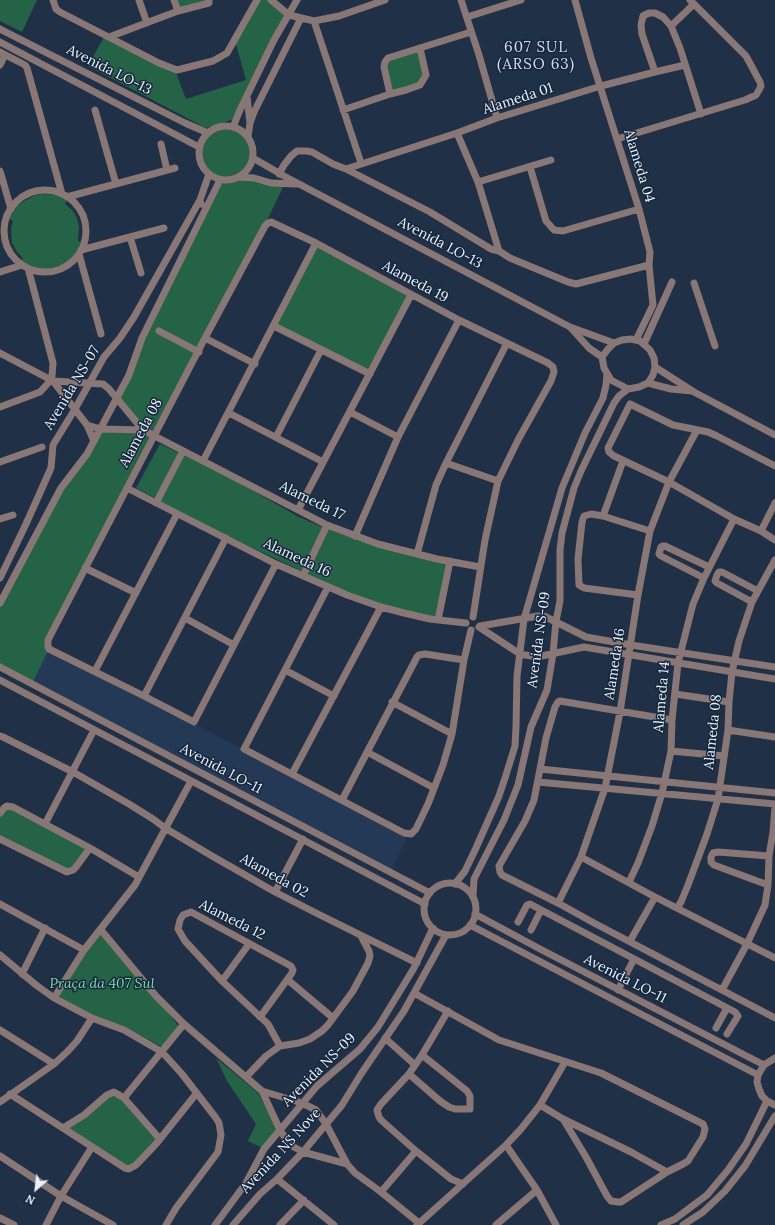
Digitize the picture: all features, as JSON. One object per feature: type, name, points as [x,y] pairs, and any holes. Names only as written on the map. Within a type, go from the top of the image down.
[{"type":"street","points":[[53,0],[56,9],[60,12],[173,69],[183,70],[213,61],[227,53],[257,0]]},
{"type":"street","points":[[139,0],[147,23]]},
{"type":"street","points":[[174,0],[178,11]]},
{"type":"street","points":[[109,37],[178,11],[209,3],[209,0]]},
{"type":"street","points":[[271,0],[289,15],[314,21],[339,16],[385,0]]},
{"type":"street","points":[[233,127],[274,40],[297,0]]},
{"type":"street","points":[[461,0],[497,118]]},
{"type":"street","points":[[467,17],[521,0]]},
{"type":"street","name":"Alameda 04","points":[[575,0],[639,209],[650,252],[649,265],[653,305]]},
{"type":"street","points":[[617,139],[745,100],[756,95],[759,90],[760,82],[746,56],[692,2],[671,26]]},
{"type":"street","points":[[655,72],[642,34],[641,21],[646,14],[655,13],[663,17],[671,26],[680,48],[701,114]]},
{"type":"street","points":[[250,123],[301,18]]},
{"type":"street","points":[[314,21],[361,163]]},
{"type":"street","name":"Avenida LO-13","points":[[0,29],[184,124],[208,133]]},
{"type":"street","points":[[390,94],[384,67],[386,60],[392,56],[471,32]]},
{"type":"street","name":"Avenida LO-13","points":[[0,42],[200,147]]},
{"type":"street","points":[[343,110],[415,87],[422,82],[425,78],[426,71],[420,48]]},
{"type":"street","points":[[0,65],[3,53],[27,67],[58,181],[64,196]]},
{"type":"street","name":"Alameda 01","points":[[346,169],[457,133],[497,118],[601,86],[685,65]]},
{"type":"street","points":[[247,97],[250,123],[248,137]]},
{"type":"street","points":[[95,110],[116,184]]},
{"type":"street","points":[[224,126],[233,127],[248,137],[253,148],[253,158],[247,170],[239,177],[220,180],[209,174],[200,162],[199,155],[201,142],[208,133],[215,128],[224,126]]},
{"type":"street","points":[[457,133],[478,182],[500,251]]},
{"type":"street","points":[[161,144],[167,170]]},
{"type":"street","points":[[280,174],[284,165],[291,156],[298,151],[302,150],[312,152],[430,212],[491,249],[500,251],[510,258],[553,277],[576,284],[649,265]]},
{"type":"street","name":"Avenida LO-13","points":[[253,158],[298,184],[570,327],[614,343],[622,340],[636,340]]},
{"type":"street","points":[[478,182],[551,160]]},
{"type":"street","points":[[530,167],[546,221],[554,230],[563,232],[639,209]]},
{"type":"street","points":[[64,196],[79,194],[175,168]]},
{"type":"street","points":[[0,171],[8,198],[9,212]]},
{"type":"street","name":"Avenida NS-07","points":[[0,578],[51,468],[54,445],[104,357],[120,338],[134,317],[200,200],[209,174]]},
{"type":"street","name":"Avenida LO-13","points":[[239,177],[254,178],[271,183],[298,184]]},
{"type":"street","points":[[0,603],[60,488],[87,454],[101,429],[129,375],[142,338],[220,180]]},
{"type":"street","points":[[54,192],[58,181]]},
{"type":"street","points":[[33,192],[54,192],[64,196],[75,204],[84,220],[86,230],[80,252],[68,265],[57,270],[47,272],[37,271],[25,267],[14,258],[6,243],[2,222],[16,203],[24,196],[33,192]]},
{"type":"street","points":[[75,204],[76,198],[79,194]]},
{"type":"street","points":[[8,198],[11,202],[16,203]]},
{"type":"street","name":"Avenida NS-07","points":[[200,200],[202,214]]},
{"type":"street","points":[[0,217],[9,212]]},
{"type":"street","name":"Alameda 19","points":[[262,231],[266,225],[271,222],[316,243],[459,320],[548,363],[553,368],[553,375],[498,481]]},
{"type":"street","points":[[80,252],[94,246],[164,228]]},
{"type":"street","name":"Alameda 08","points":[[95,671],[49,649],[47,642],[262,231]]},
{"type":"street","points":[[130,237],[141,274]]},
{"type":"street","points":[[84,241],[87,244],[94,246]]},
{"type":"street","points":[[203,461],[316,243]]},
{"type":"street","points":[[80,252],[82,267],[101,334]]},
{"type":"street","points":[[12,268],[14,258]]},
{"type":"street","points":[[74,260],[82,267]]},
{"type":"street","points":[[0,272],[12,268],[25,267]]},
{"type":"street","points":[[0,407],[40,392],[52,381],[53,363],[31,280],[25,267]]},
{"type":"street","points":[[31,280],[37,271]]},
{"type":"street","points":[[644,344],[672,282]]},
{"type":"street","points":[[694,283],[715,346]]},
{"type":"street","points":[[298,510],[411,295]]},
{"type":"street","points":[[614,343],[602,358],[604,368],[611,380],[628,389],[639,387],[648,383],[653,375],[655,367],[652,354],[644,344],[636,340],[653,305],[660,309]]},
{"type":"street","points":[[355,536],[398,437],[459,320]]},
{"type":"street","points":[[274,326],[370,374]]},
{"type":"street","name":"Avenida LO-13","points":[[570,327],[602,358]]},
{"type":"street","points":[[159,331],[199,352]]},
{"type":"street","points":[[205,338],[254,364]]},
{"type":"street","points":[[417,554],[430,504],[446,463],[508,343]]},
{"type":"street","points":[[276,437],[321,350]]},
{"type":"street","points":[[0,353],[52,381],[75,409],[81,420],[87,425],[101,429],[144,430]]},
{"type":"street","points":[[655,367],[694,392],[775,435]]},
{"type":"street","name":"Avenida NS-09","points":[[455,884],[465,871],[476,848],[499,796],[506,775],[514,746],[516,727],[516,695],[524,619],[562,488],[585,433],[603,398],[607,374]]},
{"type":"street","points":[[52,381],[103,384],[144,430]]},
{"type":"street","points":[[648,383],[671,390],[694,392]]},
{"type":"street","name":"Avenida NS-09","points":[[473,897],[474,879],[504,820],[518,785],[531,727],[547,690],[560,601],[561,539],[574,488],[614,403],[619,396],[628,389]]},
{"type":"street","points":[[775,466],[717,436],[673,425],[630,404],[608,445],[608,450],[611,454],[669,482],[734,519],[761,531],[775,540]]},
{"type":"street","points":[[350,412],[398,437]]},
{"type":"street","points":[[229,413],[323,462]]},
{"type":"street","points":[[87,425],[94,441]]},
{"type":"street","name":"Alameda 17","points":[[144,430],[326,525],[378,544],[480,567]]},
{"type":"street","name":"Alameda 16","points":[[558,903],[581,857],[608,776],[650,531],[669,482],[697,430]]},
{"type":"street","points":[[0,462],[42,447]]},
{"type":"street","points":[[156,503],[183,451]]},
{"type":"street","points":[[603,516],[624,461]]},
{"type":"street","points":[[446,463],[498,481],[480,567],[473,617]]},
{"type":"street","name":"Alameda 16","points":[[127,488],[276,564],[328,587],[380,607],[438,620],[466,623]]},
{"type":"street","points":[[761,531],[775,503]]},
{"type":"street","points":[[177,514],[95,671],[194,722],[276,564]]},
{"type":"street","points":[[638,595],[584,588],[578,585],[578,560],[582,522],[584,516],[591,514],[603,516],[650,531]]},
{"type":"street","points":[[0,519],[13,515]]},
{"type":"street","name":"Alameda 14","points":[[629,882],[652,826],[662,793],[671,751],[672,720],[678,663],[693,604],[709,567],[734,519]]},
{"type":"street","points":[[303,576],[326,525]]},
{"type":"street","points":[[144,696],[226,538]]},
{"type":"street","points":[[704,578],[661,556],[659,554],[661,548],[665,546],[709,567]]},
{"type":"street","name":"Alameda 08","points":[[677,908],[688,885],[707,834],[718,798],[728,730],[732,672],[739,641],[752,602],[775,560]]},
{"type":"street","points":[[438,620],[450,561]]},
{"type":"street","points":[[86,568],[136,593]]},
{"type":"street","points":[[752,602],[717,583],[715,581],[717,575],[719,572],[722,572],[758,591]]},
{"type":"street","points":[[328,587],[244,749],[404,833],[411,834],[416,829],[443,765],[452,734],[464,660],[471,630]]},
{"type":"street","points":[[0,596],[7,590]]},
{"type":"street","points":[[292,774],[380,607]]},
{"type":"street","points":[[471,630],[476,630],[480,626],[544,616],[586,637],[631,646],[775,667]]},
{"type":"street","points":[[471,630],[466,623],[468,619],[473,617],[479,619],[480,626],[520,654],[537,657],[584,647],[775,679]]},
{"type":"street","points":[[185,618],[234,645]]},
{"type":"street","points":[[342,800],[392,702],[419,655],[425,654],[464,660]]},
{"type":"street","name":"Avenida LO-11","points":[[0,668],[430,893]]},
{"type":"street","points":[[285,670],[334,696]]},
{"type":"street","name":"Avenida LO-11","points":[[0,680],[425,904]]},
{"type":"street","points":[[675,694],[729,702]]},
{"type":"street","points":[[672,720],[560,701],[556,704],[546,738],[538,782],[530,809],[499,866],[499,870],[502,875],[775,1018]]},
{"type":"street","points":[[392,702],[452,734]]},
{"type":"street","points":[[45,824],[94,730]]},
{"type":"street","points":[[728,730],[775,737]]},
{"type":"street","name":"Alameda 02","points":[[1,736],[72,772],[129,804],[165,828],[275,892],[417,964]]},
{"type":"street","points":[[671,751],[724,756]]},
{"type":"street","points":[[367,752],[434,788]]},
{"type":"street","points":[[540,769],[775,794]]},
{"type":"street","points":[[54,998],[84,950],[135,885],[191,781]]},
{"type":"street","points":[[538,782],[775,804]]},
{"type":"street","points":[[0,813],[4,808],[10,806],[90,848],[139,877]]},
{"type":"street","points":[[722,990],[747,944],[765,905],[768,885],[769,856],[774,832],[775,807]]},
{"type":"street","points":[[0,839],[67,872],[76,867],[90,848]]},
{"type":"street","points":[[275,892],[303,839]]},
{"type":"street","points":[[768,885],[714,865],[711,862],[712,855],[718,852],[769,856]]},
{"type":"street","points":[[581,857],[654,897],[775,958]]},
{"type":"street","points":[[448,883],[464,887],[473,897],[475,914],[470,925],[465,930],[446,935],[433,928],[428,922],[425,913],[425,904],[430,893],[441,885],[448,883]]},
{"type":"street","points":[[630,941],[654,897]]},
{"type":"street","points":[[0,904],[84,950]]},
{"type":"street","points":[[518,922],[527,905],[530,904],[735,1012],[738,1016],[728,1034]]},
{"type":"street","points":[[531,930],[542,910]]},
{"type":"street","name":"Alameda 12","points":[[280,1046],[272,1029],[222,981],[185,941],[178,929],[180,920],[183,915],[191,912],[291,966],[293,970],[288,980]]},
{"type":"street","name":"Avenida LO-11","points":[[475,914],[540,950],[764,1065]]},
{"type":"street","points":[[588,935],[594,923]]},
{"type":"street","name":"Avenida LO-11","points":[[470,925],[758,1075]]},
{"type":"street","points":[[22,974],[45,928]]},
{"type":"street","name":"Avenida NS-09","points":[[215,1225],[246,1183],[264,1149],[324,1079],[365,1043],[393,1005],[417,964],[433,928]]},
{"type":"street","points":[[101,930],[156,996],[184,1024],[262,1091],[280,1130],[288,1142],[303,1152],[347,1164]]},
{"type":"street","name":"Avenida NS Nove","points":[[233,1225],[260,1194],[303,1152],[342,1104],[414,993],[424,972],[446,935]]},
{"type":"street","points":[[246,1077],[266,1056],[280,1046],[299,1043],[315,1036],[333,1018],[353,991],[368,963],[370,956],[368,946],[361,936]]},
{"type":"street","points":[[222,981],[249,944]]},
{"type":"street","points":[[0,955],[36,986],[54,998],[92,1018],[124,1030],[162,1052],[182,1074],[196,1094],[212,1111],[219,1123],[221,1139],[220,1146],[215,1156],[176,1208],[166,1225]]},
{"type":"street","points":[[618,990],[634,959]]},
{"type":"street","points":[[670,978],[676,966]]},
{"type":"street","points":[[260,1017],[288,980],[333,1018]]},
{"type":"street","points":[[414,993],[499,1040],[565,1062],[578,1064],[601,1073],[704,1124],[705,1129],[703,1137],[688,1160],[680,1167],[667,1172],[621,1202],[611,1201],[607,1196],[563,1119]]},
{"type":"street","points":[[716,1028],[727,1008]]},
{"type":"street","points":[[448,1011],[409,1074],[380,1104],[378,1110],[379,1117],[416,1151],[451,1179],[463,1184]]},
{"type":"street","points":[[0,1102],[54,1064],[77,1041],[92,1018]]},
{"type":"street","points":[[124,1098],[184,1024]]},
{"type":"street","points":[[0,1030],[54,1064]]},
{"type":"street","points":[[385,1038],[415,1065]]},
{"type":"street","points":[[409,1074],[449,1107],[455,1109],[470,1109],[470,1096],[467,1091],[422,1055]]},
{"type":"street","points":[[775,1058],[764,1065],[758,1075],[757,1082],[762,1096],[767,1101],[775,1105]]},
{"type":"street","points":[[262,1091],[302,1103],[316,1110],[326,1124],[347,1164],[358,1176],[382,1192],[418,1224],[506,1145],[521,1129],[540,1105],[565,1062]]},
{"type":"street","points":[[63,1128],[84,1115],[114,1092],[124,1098],[159,1138]]},
{"type":"street","points":[[10,1094],[128,1169],[136,1166],[196,1094]]},
{"type":"street","points":[[661,1225],[675,1219],[707,1194],[728,1170],[746,1144],[767,1101]]},
{"type":"street","points":[[540,1105],[563,1119],[631,1152],[667,1172]]},
{"type":"street","points":[[683,1225],[703,1212],[725,1192],[745,1166],[775,1116]]},
{"type":"street","points":[[506,1145],[537,1190],[556,1225]]},
{"type":"street","points":[[46,1225],[61,1196],[92,1147]]},
{"type":"street","points":[[382,1192],[416,1151]]},
{"type":"street","points":[[0,1156],[61,1196],[112,1225]]},
{"type":"street","points":[[277,1178],[334,1225]]},
{"type":"street","points":[[496,1225],[537,1190]]},
{"type":"street","points":[[280,1225],[304,1200]]},
{"type":"street","points":[[0,1218],[14,1225]]},
{"type":"shaded area","points":[[49,649],[408,834],[391,873],[32,684]]},
{"type":"green space","points":[[0,0],[37,0],[22,32],[0,21]]},
{"type":"green space","points":[[177,0],[208,0],[180,10]]},
{"type":"green space","points":[[256,0],[272,0],[289,15],[237,118],[206,128],[88,66],[105,35],[175,70],[186,99],[246,80],[235,41]]},
{"type":"green space","points":[[420,48],[426,71],[420,85],[390,94],[384,63]]},
{"type":"green space","points":[[224,126],[233,127],[244,133],[249,139],[253,148],[253,158],[247,170],[239,177],[271,183],[283,187],[262,231],[47,644],[49,649],[32,684],[0,667],[0,603],[36,536],[101,429],[143,430],[117,398],[220,180],[209,174],[204,169],[199,155],[201,142],[208,133],[215,128]]},
{"type":"green space","points":[[36,195],[58,195],[67,201],[65,204],[72,210],[77,218],[79,227],[78,241],[81,242],[77,252],[69,260],[62,265],[48,269],[35,268],[21,261],[23,258],[17,252],[12,243],[11,228],[13,221],[9,219],[17,206],[24,201]]},
{"type":"green space","points":[[316,243],[411,295],[370,374],[274,326]]},
{"type":"green space","points":[[160,444],[181,454],[183,451],[299,517],[325,528],[450,561],[438,620],[404,613],[328,587],[302,571],[156,503],[157,499],[136,488]]},
{"type":"green space","points":[[10,806],[90,848],[73,870],[63,871],[0,839],[0,813]]},
{"type":"green space","name":"Praça da 407 Sul","points":[[101,930],[181,1029],[164,1048],[140,1035],[54,998]]},
{"type":"green space","points":[[216,1058],[258,1093],[277,1128],[262,1148],[248,1141],[256,1124],[227,1081]]},
{"type":"green space","points":[[114,1092],[159,1138],[131,1168],[63,1128]]},
{"type":"district","name":"607 SUL (ARSO 63)","points":[[536,56]]}]
